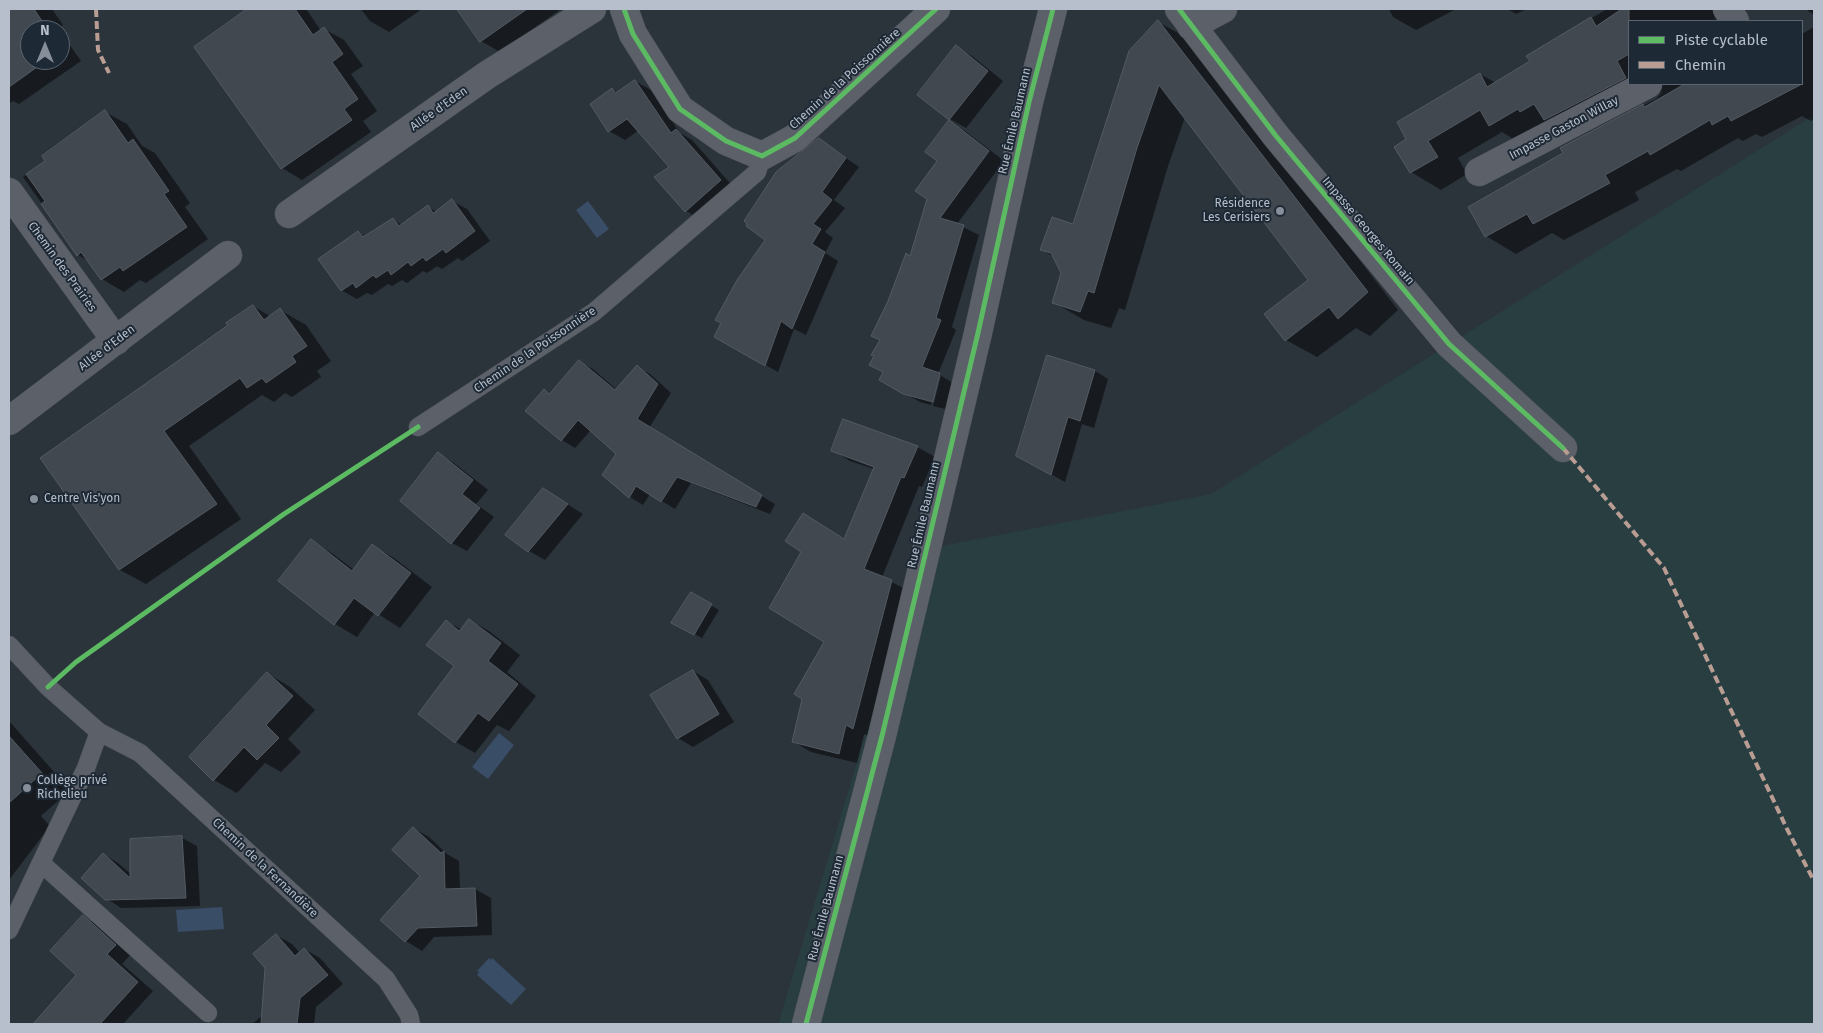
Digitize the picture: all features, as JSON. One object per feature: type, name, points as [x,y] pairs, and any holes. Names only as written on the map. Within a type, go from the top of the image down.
[{"type":"street","name":"Allée d'Eden","points":[[289,214],[487,75],[592,9]]},
{"type":"street","points":[[624,9],[633,34],[680,109],[726,141],[762,156]]},
{"type":"street","name":"Chemin de la Poissonnière","points":[[762,156],[795,138],[936,9]]},
{"type":"street","name":"Rue Émile Baumann","points":[[806,1024],[886,716],[978,333],[1029,102],[1053,9]]},
{"type":"street","points":[[1185,17],[1223,9]]},
{"type":"street","points":[[1727,9],[1733,20]]},
{"type":"street","name":"Impasse Georges Romain","points":[[1185,17],[1276,136],[1449,344],[1563,448]]},
{"type":"street","name":"Impasse Gaston Willay","points":[[1479,172],[1646,85]]},
{"type":"street","name":"Chemin des Prairies","points":[[9,192],[116,341]]},
{"type":"street","name":"Allée d'Eden","points":[[9,421],[228,255]]},
{"type":"lane","name":"Chemin de la Poissonnière","points":[[418,427],[594,312],[757,172],[762,156]]},
{"type":"lane","name":"Chemin de la Fernandière","points":[[9,645],[48,687],[99,732],[140,753],[386,979],[409,1015],[411,1024]]},
{"type":"lane","points":[[9,930],[86,768],[99,732]]},
{"type":"lane","points":[[41,862],[208,1013]]},
{"type":"green space","points":[[1814,115],[1814,1024],[778,1024],[921,550],[1211,494]]},
{"type":"water","points":[[588,201],[609,229],[597,238],[576,210]]},
{"type":"water","points":[[499,733],[514,745],[488,779],[472,767]]},
{"type":"water","points":[[222,907],[224,929],[178,932],[176,910]]},
{"type":"water","points":[[489,958],[491,960],[492,958],[526,989],[511,1005],[477,975],[479,972],[477,971]]},
{"type":"building","points":[[9,9],[34,9],[41,20],[20,20],[20,70],[33,70],[9,87]]},
{"type":"building","points":[[247,9],[295,9],[313,35],[324,27],[343,54],[332,62],[358,99],[344,109],[352,120],[281,169],[194,47]]},
{"type":"building","points":[[457,9],[527,9],[480,42]]},
{"type":"building","points":[[1622,9],[1629,9],[1628,55],[1617,61],[1626,78],[1544,120],[1534,104],[1520,112],[1518,109],[1489,126],[1480,110],[1428,141],[1438,157],[1410,173],[1394,147],[1406,139],[1397,122],[1480,73],[1487,87],[1530,61],[1526,56],[1591,17],[1596,26]]},
{"type":"building","points":[[1158,20],[1368,292],[1338,319],[1329,307],[1285,341],[1264,314],[1308,280],[1159,85],[1137,148],[1094,293],[1088,291],[1080,312],[1052,303],[1061,273],[1051,253],[1040,250],[1052,217],[1073,224],[1129,51]]},
{"type":"building","points":[[956,45],[988,71],[949,120],[917,95]]},
{"type":"building","points":[[635,80],[671,133],[676,129],[721,180],[685,212],[654,177],[669,167],[627,119],[608,132],[590,104],[612,88],[615,93]]},
{"type":"building","points":[[1683,85],[1800,85],[1731,121],[1728,116],[1712,125],[1710,120],[1650,155],[1648,151],[1605,175],[1610,183],[1533,224],[1527,214],[1485,237],[1468,207],[1563,153],[1560,148],[1643,104],[1644,107]]},
{"type":"building","points":[[105,110],[128,143],[133,139],[169,191],[164,194],[187,227],[123,271],[120,267],[101,280],[81,252],[77,256],[41,204],[45,201],[26,174],[45,161],[42,156]]},
{"type":"building","points":[[949,120],[989,151],[940,218],[964,225],[936,318],[941,320],[922,367],[940,373],[933,402],[903,394],[879,380],[883,372],[869,365],[874,356],[871,355],[880,340],[871,336],[888,301],[906,253],[910,256],[927,199],[915,191],[937,161],[925,152]]},
{"type":"building","points":[[819,138],[846,158],[822,192],[832,200],[813,224],[821,229],[812,244],[825,252],[792,329],[781,321],[765,366],[714,337],[721,323],[715,320],[737,280],[765,240],[746,226],[747,224],[744,221],[776,172]]},
{"type":"building","points":[[452,199],[475,231],[446,253],[443,249],[426,261],[423,257],[411,266],[408,262],[391,275],[388,270],[376,278],[373,275],[356,288],[353,283],[341,291],[318,259],[358,231],[363,237],[393,218],[399,226],[428,205],[433,213]]},
{"type":"building","points":[[253,305],[264,320],[280,308],[307,346],[292,356],[296,362],[266,383],[262,378],[247,388],[240,378],[164,431],[217,504],[119,570],[40,458],[228,325],[226,323]]},
{"type":"building","points":[[1047,355],[1095,370],[1080,421],[1068,417],[1051,475],[1016,456]]},
{"type":"building","points":[[579,360],[615,390],[637,365],[658,384],[637,419],[762,495],[756,507],[677,477],[661,502],[636,486],[629,498],[602,475],[616,454],[578,420],[561,441],[525,411],[544,389],[549,394]]},
{"type":"building","points":[[843,419],[918,446],[904,478],[901,477],[864,569],[892,580],[853,729],[846,725],[839,754],[792,742],[802,699],[794,694],[824,642],[769,608],[801,552],[785,541],[803,513],[844,539],[874,467],[831,451]]},
{"type":"building","points":[[438,452],[473,480],[462,494],[480,508],[451,544],[400,501]]},
{"type":"building","points":[[543,488],[568,504],[528,552],[505,535]]},
{"type":"building","points":[[311,539],[352,571],[372,544],[411,573],[378,616],[354,598],[334,625],[278,581]]},
{"type":"building","points":[[691,592],[712,604],[694,635],[671,623]]},
{"type":"building","points":[[469,619],[501,643],[488,661],[518,684],[489,721],[478,713],[455,743],[418,714],[454,666],[426,645],[446,620],[459,631]]},
{"type":"building","points":[[693,670],[719,714],[677,739],[650,695]]},
{"type":"building","points":[[267,672],[293,696],[266,725],[279,738],[257,760],[244,747],[213,781],[189,757]]},
{"type":"building","points":[[9,736],[42,773],[9,803]]},
{"type":"building","points":[[413,827],[441,853],[444,851],[445,889],[475,888],[477,926],[418,928],[405,942],[380,920],[420,876],[392,850]]},
{"type":"building","points":[[182,836],[186,898],[105,900],[81,878],[103,853],[130,878],[130,839]]},
{"type":"building","points":[[83,915],[116,945],[107,954],[138,982],[100,1024],[33,1024],[76,975],[50,951]]},
{"type":"building","points":[[276,934],[295,956],[304,948],[328,975],[300,998],[297,1024],[261,1024],[265,968],[253,954]]},
{"type":"marked path","points":[[96,9],[98,50],[109,73]]},
{"type":"marked path","points":[[1563,448],[1664,568],[1787,829],[1814,881]]},
{"type":"cycle path","points":[[624,9],[633,34],[680,109],[726,141],[762,156],[795,138],[936,9]]},
{"type":"cycle path","points":[[806,1024],[882,736],[978,333],[1029,102],[1053,9]]},
{"type":"cycle path","points":[[1179,9],[1276,136],[1449,344],[1563,448]]},
{"type":"cycle path","points":[[48,687],[76,662],[284,514],[418,427]]},
{"type":"place","name":"Résidence Les Cerisiers","points":[[1280,211]]},
{"type":"place","name":"Centre Vis'yon","points":[[34,499]]},
{"type":"place","name":"Collège privé Richelieu","points":[[27,788]]}]
